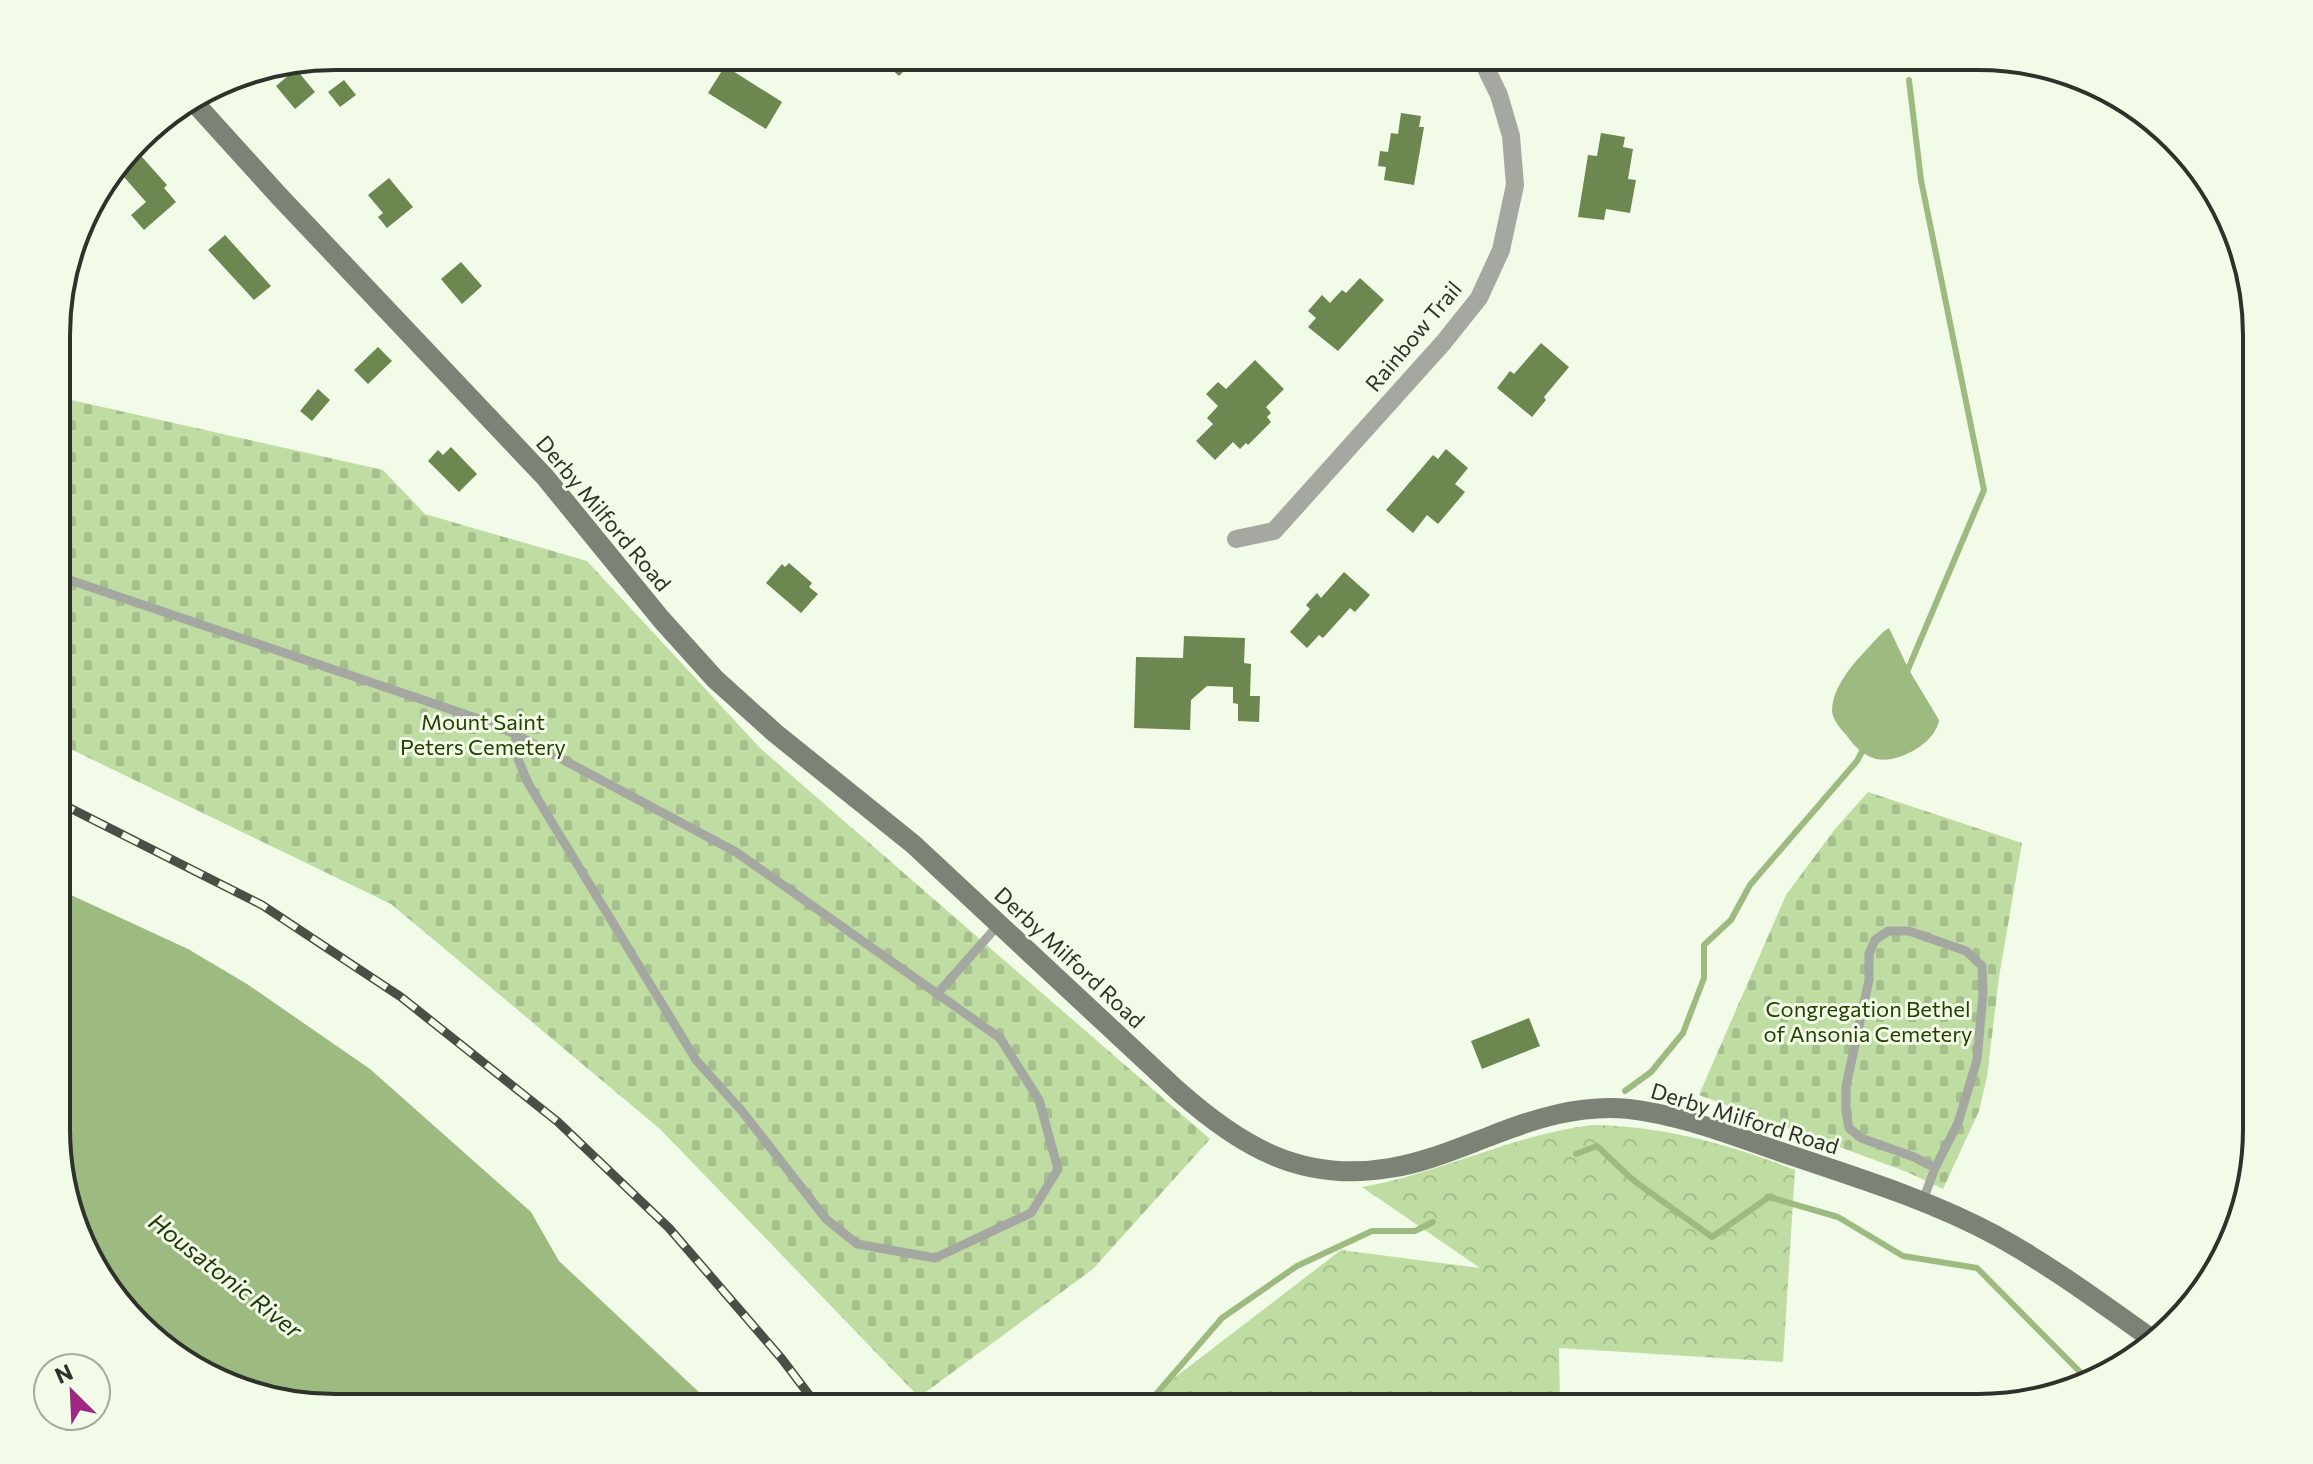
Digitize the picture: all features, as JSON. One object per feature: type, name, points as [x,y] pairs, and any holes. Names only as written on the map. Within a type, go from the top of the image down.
[{"type":"main road","name":"Derby Milford Road","points":[[199,107],[545,477],[661,619],[715,679],[775,733],[913,844],[1208,1118],[1238,1140],[1278,1159],[1304,1166],[1389,1169],[1553,1115],[1598,1108],[1655,1113],[1704,1126],[1922,1203],[1992,1233],[2027,1253],[2145,1334]]},
{"type":"street","name":"Rainbow Trail","points":[[1236,539],[1274,531],[1443,343],[1479,298],[1501,250],[1515,185],[1511,136],[1499,95],[1487,70]]},
{"type":"lane","points":[[70,580],[476,718],[515,734],[736,852],[1000,1038],[1039,1100],[1058,1169],[1031,1213],[935,1258],[857,1244],[826,1219],[741,1110],[696,1060],[528,783],[518,759],[515,734]]},
{"type":"lane","points":[[937,994],[1000,923]]},
{"type":"lane","points":[[1922,1203],[1935,1168],[1958,1123],[1977,1060],[1983,994],[1982,966],[1966,951],[1909,931],[1888,931],[1875,940],[1869,954],[1869,980],[1846,1086],[1849,1128],[1861,1138],[1935,1168]]},
{"type":"green space","name":"Mount Saint Peters Cemetery","points":[[70,400],[383,470],[425,514],[587,561],[760,748],[1210,1139],[1093,1269],[924,1394],[916,1394],[660,1129],[391,904],[70,749]]},
{"type":"green space","name":"Congregation Bethel of Ansonia Cemetery","points":[[1868,792],[2022,843],[1999,977],[1987,1077],[1979,1111],[1943,1189],[1907,1172],[1699,1095],[1786,895],[1835,829]]},
{"type":"green space","points":[[1592,1125],[1670,1133],[1745,1152],[1795,1170],[1783,1362],[1559,1348],[1560,1393],[1154,1394],[1341,1250],[1480,1268],[1362,1187],[1420,1173],[1562,1130]]},
{"type":"water","points":[[1889,628],[1909,670],[1939,720],[1924,744],[1905,755],[1885,760],[1872,758],[1856,747],[1837,724],[1832,710],[1844,677]]},
{"type":"water","name":"Housatonic River","points":[[70,895],[188,949],[247,984],[370,1069],[531,1212],[559,1261],[701,1394],[300,1392],[233,1374],[188,1349],[148,1316],[115,1276],[97,1246],[75,1181],[70,1129]]},
{"type":"building","points":[[722,70],[731,70],[782,102],[766,129],[708,93]]},
{"type":"building","points":[[299,72],[315,92],[295,109],[276,86],[290,74]]},
{"type":"building","points":[[344,80],[356,95],[340,107],[328,92]]},
{"type":"building","points":[[1401,113],[1421,116],[1419,127],[1424,127],[1414,185],[1384,180],[1386,167],[1378,166],[1380,151],[1388,152],[1391,133],[1398,134]]},
{"type":"building","points":[[1601,133],[1625,137],[1623,147],[1633,149],[1628,179],[1636,180],[1630,213],[1606,209],[1604,220],[1578,217],[1588,155],[1597,156]]},
{"type":"building","points":[[141,155],[167,185],[164,188],[176,202],[144,230],[131,215],[146,202],[123,176]]},
{"type":"building","points":[[389,178],[413,207],[387,228],[378,217],[383,213],[368,195]]},
{"type":"building","points":[[225,235],[271,286],[254,300],[208,250]]},
{"type":"building","points":[[461,262],[482,286],[462,304],[441,279]]},
{"type":"building","points":[[1360,278],[1384,300],[1338,351],[1308,327],[1316,318],[1308,311],[1322,295],[1330,303],[1342,290],[1346,293]]},
{"type":"building","points":[[1541,343],[1569,367],[1532,417],[1497,388],[1510,371],[1514,374]]},
{"type":"building","points":[[378,347],[392,361],[368,384],[354,370]]},
{"type":"building","points":[[1255,360],[1284,389],[1266,407],[1271,413],[1267,417],[1271,422],[1248,445],[1246,443],[1240,449],[1233,442],[1215,460],[1196,441],[1213,424],[1207,418],[1218,406],[1206,394],[1218,382],[1226,389]]},
{"type":"building","points":[[318,389],[330,400],[312,421],[300,411]]},
{"type":"building","points":[[451,447],[477,474],[459,492],[428,461],[438,450],[443,455]]},
{"type":"building","points":[[1446,449],[1468,468],[1455,484],[1465,492],[1438,524],[1427,515],[1413,533],[1386,510],[1433,455],[1438,459]]},
{"type":"building","points":[[789,563],[812,583],[809,587],[818,594],[801,613],[766,583],[782,564],[785,567]]},
{"type":"building","points":[[1344,572],[1370,595],[1355,612],[1350,608],[1323,638],[1319,635],[1307,648],[1290,632],[1310,609],[1306,605],[1317,593],[1321,598]]},
{"type":"building","points":[[1184,636],[1245,638],[1244,663],[1251,664],[1250,696],[1260,696],[1259,722],[1238,721],[1238,704],[1233,703],[1233,687],[1207,686],[1191,700],[1190,730],[1134,728],[1136,657],[1183,658]]},
{"type":"building","points":[[1529,1018],[1540,1046],[1482,1069],[1471,1041]]},
{"type":"waterway","points":[[1906,674],[1984,490],[1921,180],[1909,80]]},
{"type":"waterway","points":[[1625,1091],[1651,1072],[1683,1033],[1704,978],[1704,945],[1731,920],[1750,885],[1857,761],[1865,746]]},
{"type":"waterway","points":[[1576,1154],[1597,1146],[1633,1180],[1712,1237],[1769,1197],[1838,1217],[1903,1256],[1977,1268],[2081,1373]]},
{"type":"waterway","points":[[1157,1394],[1222,1318],[1297,1266],[1372,1231],[1415,1231],[1433,1222]]},
{"type":"railway","points":[[70,808],[262,905],[401,997],[558,1122],[669,1228],[808,1394]]}]
